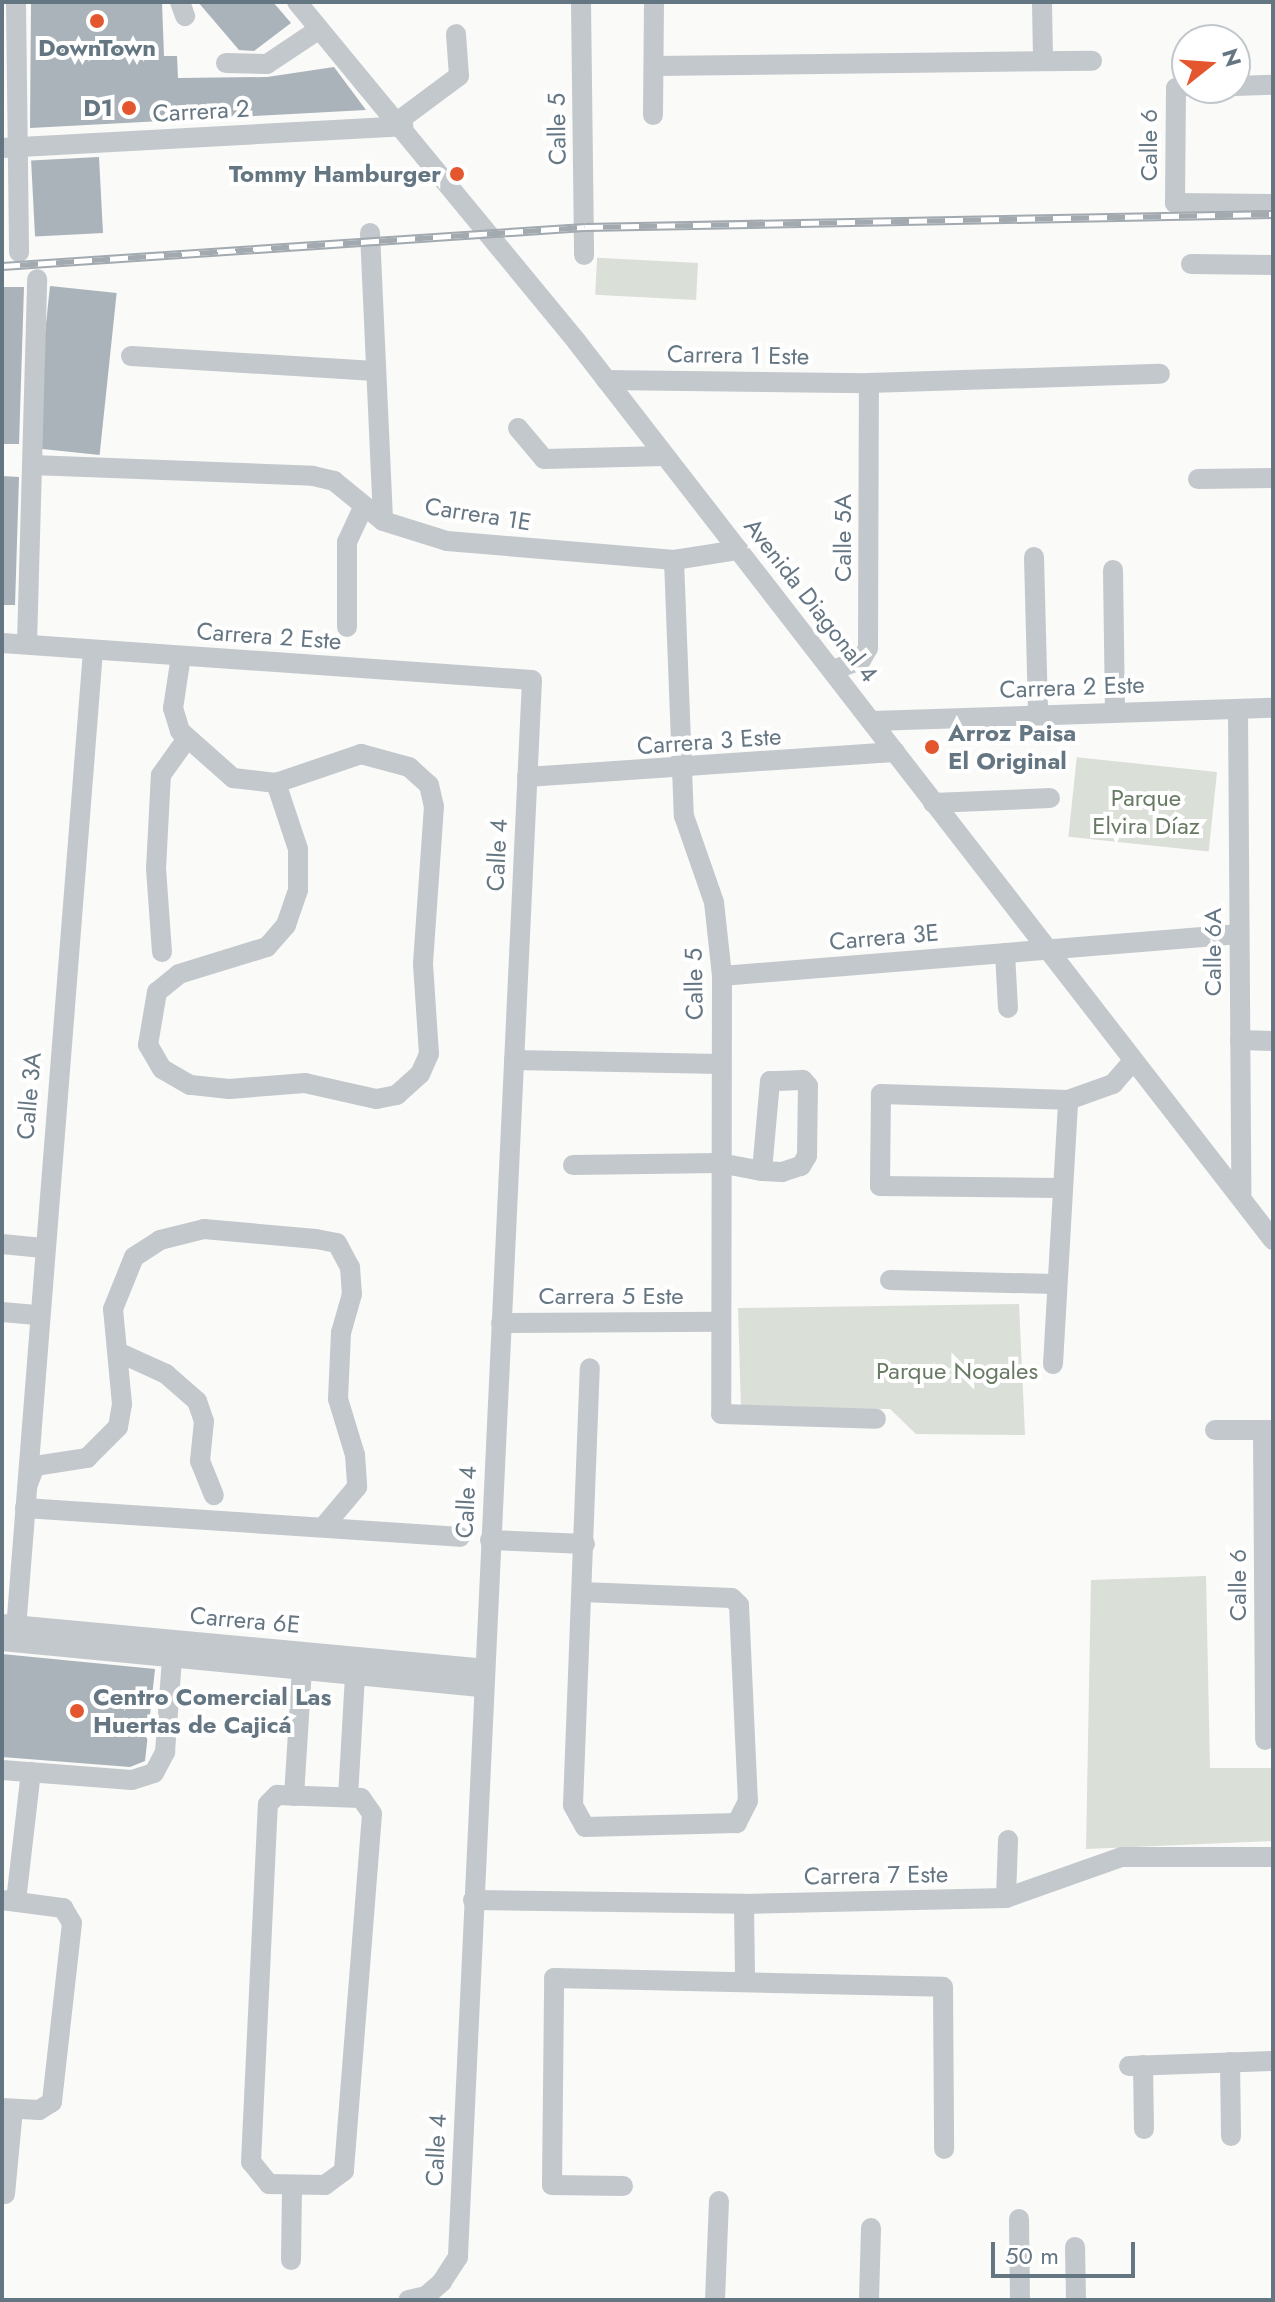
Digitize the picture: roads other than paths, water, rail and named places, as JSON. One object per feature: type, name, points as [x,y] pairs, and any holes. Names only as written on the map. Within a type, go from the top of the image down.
[{"type":"street","points":[[16,2],[10,147],[19,252]]},
{"type":"street","name":"Avenida Diagonal 4","points":[[297,2],[400,124],[606,380],[1050,950],[1131,1063],[1241,1195],[1273,1240]]},
{"type":"street","name":"Calle 5","points":[[581,2],[584,255]]},
{"type":"street","points":[[653,115],[656,66],[654,2]]},
{"type":"street","points":[[1042,2],[1043,61]]},
{"type":"street","points":[[226,63],[267,64],[318,30]]},
{"type":"street","points":[[400,124],[459,76],[456,34]]},
{"type":"street","points":[[656,66],[1092,61]]},
{"type":"street","points":[[1251,86],[1273,85]]},
{"type":"street","name":"Calle 6","points":[[1180,104],[1175,203],[1273,204]]},
{"type":"street","name":"Carrera 2","points":[[10,147],[400,124]]},
{"type":"street","points":[[370,233],[383,521]]},
{"type":"street","points":[[1191,264],[1273,265]]},
{"type":"street","points":[[27,644],[37,279]]},
{"type":"street","points":[[131,356],[375,371]]},
{"type":"street","name":"Carrera 1 Este","points":[[606,380],[869,383],[1160,374]]},
{"type":"street","name":"Calle 5A","points":[[833,670],[861,660],[868,648],[869,383]]},
{"type":"street","points":[[518,428],[538,457],[572,461],[664,456]]},
{"type":"street","name":"Carrera 1E","points":[[32,465],[313,476],[334,481],[363,508],[383,521],[447,541],[674,560],[738,550]]},
{"type":"street","points":[[1198,479],[1273,478]]},
{"type":"street","points":[[347,627],[347,542],[363,508]]},
{"type":"street","points":[[1034,557],[1038,713]]},
{"type":"street","name":"Calle 5","points":[[674,560],[679,771],[693,853],[714,902],[722,976],[721,1414],[876,1419]]},
{"type":"street","points":[[1113,570],[1115,712]]},
{"type":"street","name":"Carrera 2 Este","points":[[2,643],[532,680]]},
{"type":"street","name":"Calle 3A","points":[[9,1633],[27,1487],[36,1315],[93,650]]},
{"type":"street","points":[[181,656],[173,708],[186,740],[233,778],[276,783],[361,754],[409,767],[429,785],[434,806],[423,964],[429,1054],[420,1074],[397,1095],[376,1099],[305,1083],[229,1089],[190,1085],[162,1069],[148,1045],[157,992],[179,974],[267,947],[286,925],[298,890],[298,849],[276,783]]},
{"type":"street","name":"Calle 4","points":[[408,2300],[426,2296],[442,2282],[458,2257],[532,680]]},
{"type":"street","name":"Carrera 2 Este","points":[[873,721],[1038,713],[1273,708]]},
{"type":"street","name":"Calle 6A","points":[[1238,709],[1241,1195]]},
{"type":"street","points":[[162,952],[156,883],[161,775],[186,740]]},
{"type":"street","name":"Carrera 3 Este","points":[[527,777],[679,771],[895,752]]},
{"type":"street","points":[[933,803],[1050,798]]},
{"type":"street","name":"Carrera 3E","points":[[722,976],[1239,934]]},
{"type":"street","points":[[1005,953],[1008,1008]]},
{"type":"street","points":[[1240,1040],[1273,1041]]},
{"type":"street","points":[[514,1060],[720,1064]]},
{"type":"street","points":[[1060,1188],[880,1186],[881,1094],[1068,1100],[1113,1084],[1131,1063]]},
{"type":"street","points":[[573,1165],[720,1163],[762,1171],[782,1172],[807,1156],[808,1086],[803,1080],[770,1081],[762,1171]]},
{"type":"street","points":[[1053,1364],[1060,1188],[1068,1100]]},
{"type":"street","points":[[27,1487],[35,1466],[68,1465],[105,1446],[118,1427],[122,1404],[120,1353],[113,1309],[120,1281],[134,1257],[160,1240],[204,1229],[337,1243],[350,1267],[338,1399],[355,1455],[357,1487],[325,1525]]},
{"type":"street","points":[[2,1244],[43,1248]]},
{"type":"street","points":[[890,1280],[1055,1284]]},
{"type":"street","points":[[2,1312],[36,1315]]},
{"type":"street","name":"Carrera 5 Este","points":[[501,1323],[720,1322]]},
{"type":"street","points":[[120,1353],[166,1374],[197,1401],[204,1421],[200,1461],[214,1495]]},
{"type":"street","points":[[582,1592],[732,1598],[739,1605],[748,1801],[737,1823],[585,1827],[573,1805],[590,1368]]},
{"type":"street","points":[[1215,1430],[1268,1430]]},
{"type":"street","name":"Calle 6","points":[[1265,1740],[1268,1430]]},
{"type":"street","points":[[25,1508],[325,1525],[460,1537]]},
{"type":"street","points":[[490,1540],[585,1544]]},
{"type":"street","name":"Carrera 6E","points":[[9,1633],[172,1658],[355,1675],[484,1678]]},
{"type":"street","name":"Carrera 6E","points":[[9,1633],[484,1678]]},
{"type":"street","points":[[2,1770],[132,1780],[154,1773],[165,1752],[172,1658]]},
{"type":"street","points":[[294,1796],[302,1670]]},
{"type":"street","points":[[348,1797],[355,1675]]},
{"type":"street","points":[[5,2194],[8,2108],[39,2110],[52,2102],[72,1923],[63,1908],[9,1900],[31,1772]]},
{"type":"street","points":[[277,1795],[294,1796],[361,1798],[372,1814],[344,2171],[335,2183],[292,2187],[269,2184],[251,2162],[268,1804],[277,1795]]},
{"type":"street","points":[[1006,1898],[1008,1840]]},
{"type":"street","name":"Carrera 7 Este","points":[[473,1900],[744,1904],[1006,1898],[1122,1857],[1273,1857]]},
{"type":"street","points":[[744,1904],[745,1979]]},
{"type":"street","points":[[623,2186],[552,2185],[554,1978],[745,1979],[943,1987],[944,2149]]},
{"type":"street","points":[[1144,2129],[1136,2066],[1273,2061]]},
{"type":"street","points":[[1230,2062],[1231,2136]]},
{"type":"street","points":[[291,2260],[292,2187]]},
{"type":"street","points":[[715,2300],[719,2201]]},
{"type":"street","points":[[1019,2219],[1020,2300]]},
{"type":"street","points":[[869,2300],[871,2228]]},
{"type":"street","points":[[1075,2247],[1076,2300]]},
{"type":"railway","points":[[2,266],[585,227],[1273,214]]},
{"type":"place","name":"DownTown","points":[[97,21]]},
{"type":"place","name":"D1","points":[[129,108]]},
{"type":"place","name":"Tommy Hamburger","points":[[457,174]]},
{"type":"place","name":"Arroz Paisa El Original","points":[[932,747]]},
{"type":"place","name":"Centro Comercial Las Huertas de Cajicá","points":[[77,1711]]},
{"type":"park label","name":"Parque Elvira Díaz","points":[[1146,812]]},
{"type":"park label","name":"Parque Nogales","points":[[957,1371]]}]
